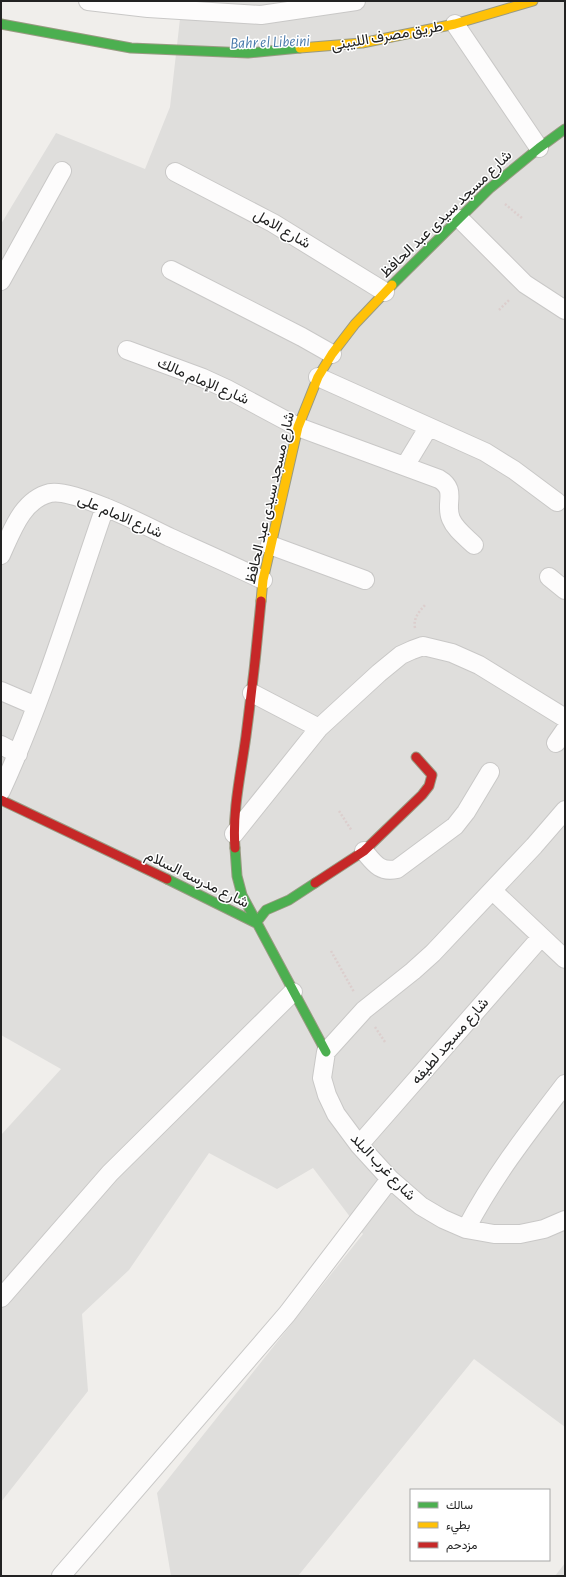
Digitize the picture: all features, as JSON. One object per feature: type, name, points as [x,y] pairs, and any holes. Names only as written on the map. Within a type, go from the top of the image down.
[{"type":"street","points":[[88,1],[148,8],[261,14],[356,1]]},
{"type":"street","points":[[245,1],[261,14]]},
{"type":"street","name":"طريق مصرف الليبنى","points":[[1,24],[131,48],[248,53],[362,43],[455,24],[533,1]]},
{"type":"street","points":[[455,24],[538,148]]},
{"type":"street","name":"شارع مسجد سيدى عبد الحافظ","points":[[326,1052],[242,896],[238,876],[234,834],[252,692],[263,580],[298,427],[318,377],[332,354],[355,324],[385,292],[489,190],[538,148],[565,129]]},
{"type":"street","points":[[1,281],[62,171]]},
{"type":"street","name":"شارع الامل","points":[[175,172],[273,223],[385,292]]},
{"type":"street","points":[[460,219],[525,284],[565,310]]},
{"type":"street","points":[[171,270],[282,326],[332,354]]},
{"type":"street","name":"شارع الإمام مالك","points":[[127,350],[227,388],[298,427],[405,466],[444,482],[449,489],[449,513],[451,518],[459,530],[474,545]]},
{"type":"street","points":[[318,377],[428,428],[485,452],[501,461],[557,502]]},
{"type":"street","points":[[405,466],[428,428]]},
{"type":"street","name":"شارع الامام على","points":[[1,555],[19,518],[29,504],[38,498],[51,493],[61,492],[104,507],[263,580]]},
{"type":"street","points":[[1,791],[18,754],[36,706],[104,507]]},
{"type":"street","points":[[270,545],[365,580]]},
{"type":"street","points":[[549,577],[565,590]]},
{"type":"street","points":[[234,834],[319,728],[401,655],[423,646],[452,653],[479,665],[563,724]]},
{"type":"street","points":[[1,691],[36,706]]},
{"type":"street","points":[[252,692],[319,728]]},
{"type":"street","points":[[1,745],[18,754]]},
{"type":"street","name":"شارع مدرسه السلام","points":[[1,800],[57,828],[210,899],[256,923],[266,910],[289,900],[364,851],[429,786],[432,775],[416,758]]},
{"type":"street","points":[[364,851],[384,870],[389,871],[397,869],[455,826],[466,812],[490,772]]},
{"type":"street","points":[[326,1052],[364,1010],[414,971],[434,953],[493,891],[565,810]]},
{"type":"street","points":[[493,891],[565,959]]},
{"type":"street","name":"شارع مسجد لطيفه","points":[[359,1145],[541,937]]},
{"type":"street","points":[[1,1298],[110,1173],[293,992]]},
{"type":"street","name":"شارع غرب البلد","points":[[326,1052],[322,1078],[327,1095],[336,1114],[359,1145],[390,1179],[421,1206],[466,1230],[494,1234],[520,1234],[544,1229],[565,1220]]},
{"type":"street","points":[[466,1230],[496,1176],[565,1084]]},
{"type":"street","points":[[61,1576],[287,1314],[390,1179]]},
{"type":"shaded area","points":[[182,1],[565,1],[565,1427],[474,1359],[298,1576],[171,1576],[157,1493],[363,1234],[313,1168],[277,1189],[209,1153],[129,1270],[82,1314],[88,1391],[1,1502],[1,1135],[61,1069],[1,1035],[1,224],[56,133],[145,169],[170,107]]},
{"type":"shaded area","points":[[565,1563],[565,1576],[555,1576]]},
{"type":"traffic: fast","points":[[1,24],[131,48],[248,53],[300,48]]},
{"type":"traffic: fast","points":[[392,285],[489,189],[565,129]]},
{"type":"traffic: fast","points":[[235,848],[237,876],[242,895],[326,1052]]},
{"type":"traffic: fast","points":[[167,879],[256,923],[266,910],[289,900],[315,883]]},
{"type":"traffic: slow","points":[[300,48],[362,43],[455,24],[533,1]]},
{"type":"traffic: slow","points":[[261,601],[263,580],[298,427],[318,377],[332,354],[355,324],[392,285]]},
{"type":"traffic: jam","points":[[235,848],[234,834],[236,806],[246,736],[261,601]]},
{"type":"traffic: jam","points":[[315,883],[364,851],[422,795],[429,786],[432,775],[416,757]]},
{"type":"traffic: jam","points":[[1,800],[167,879]]},
{"type":"water label","name":"Bahr el Libeini","points":[[270,42]]}]
